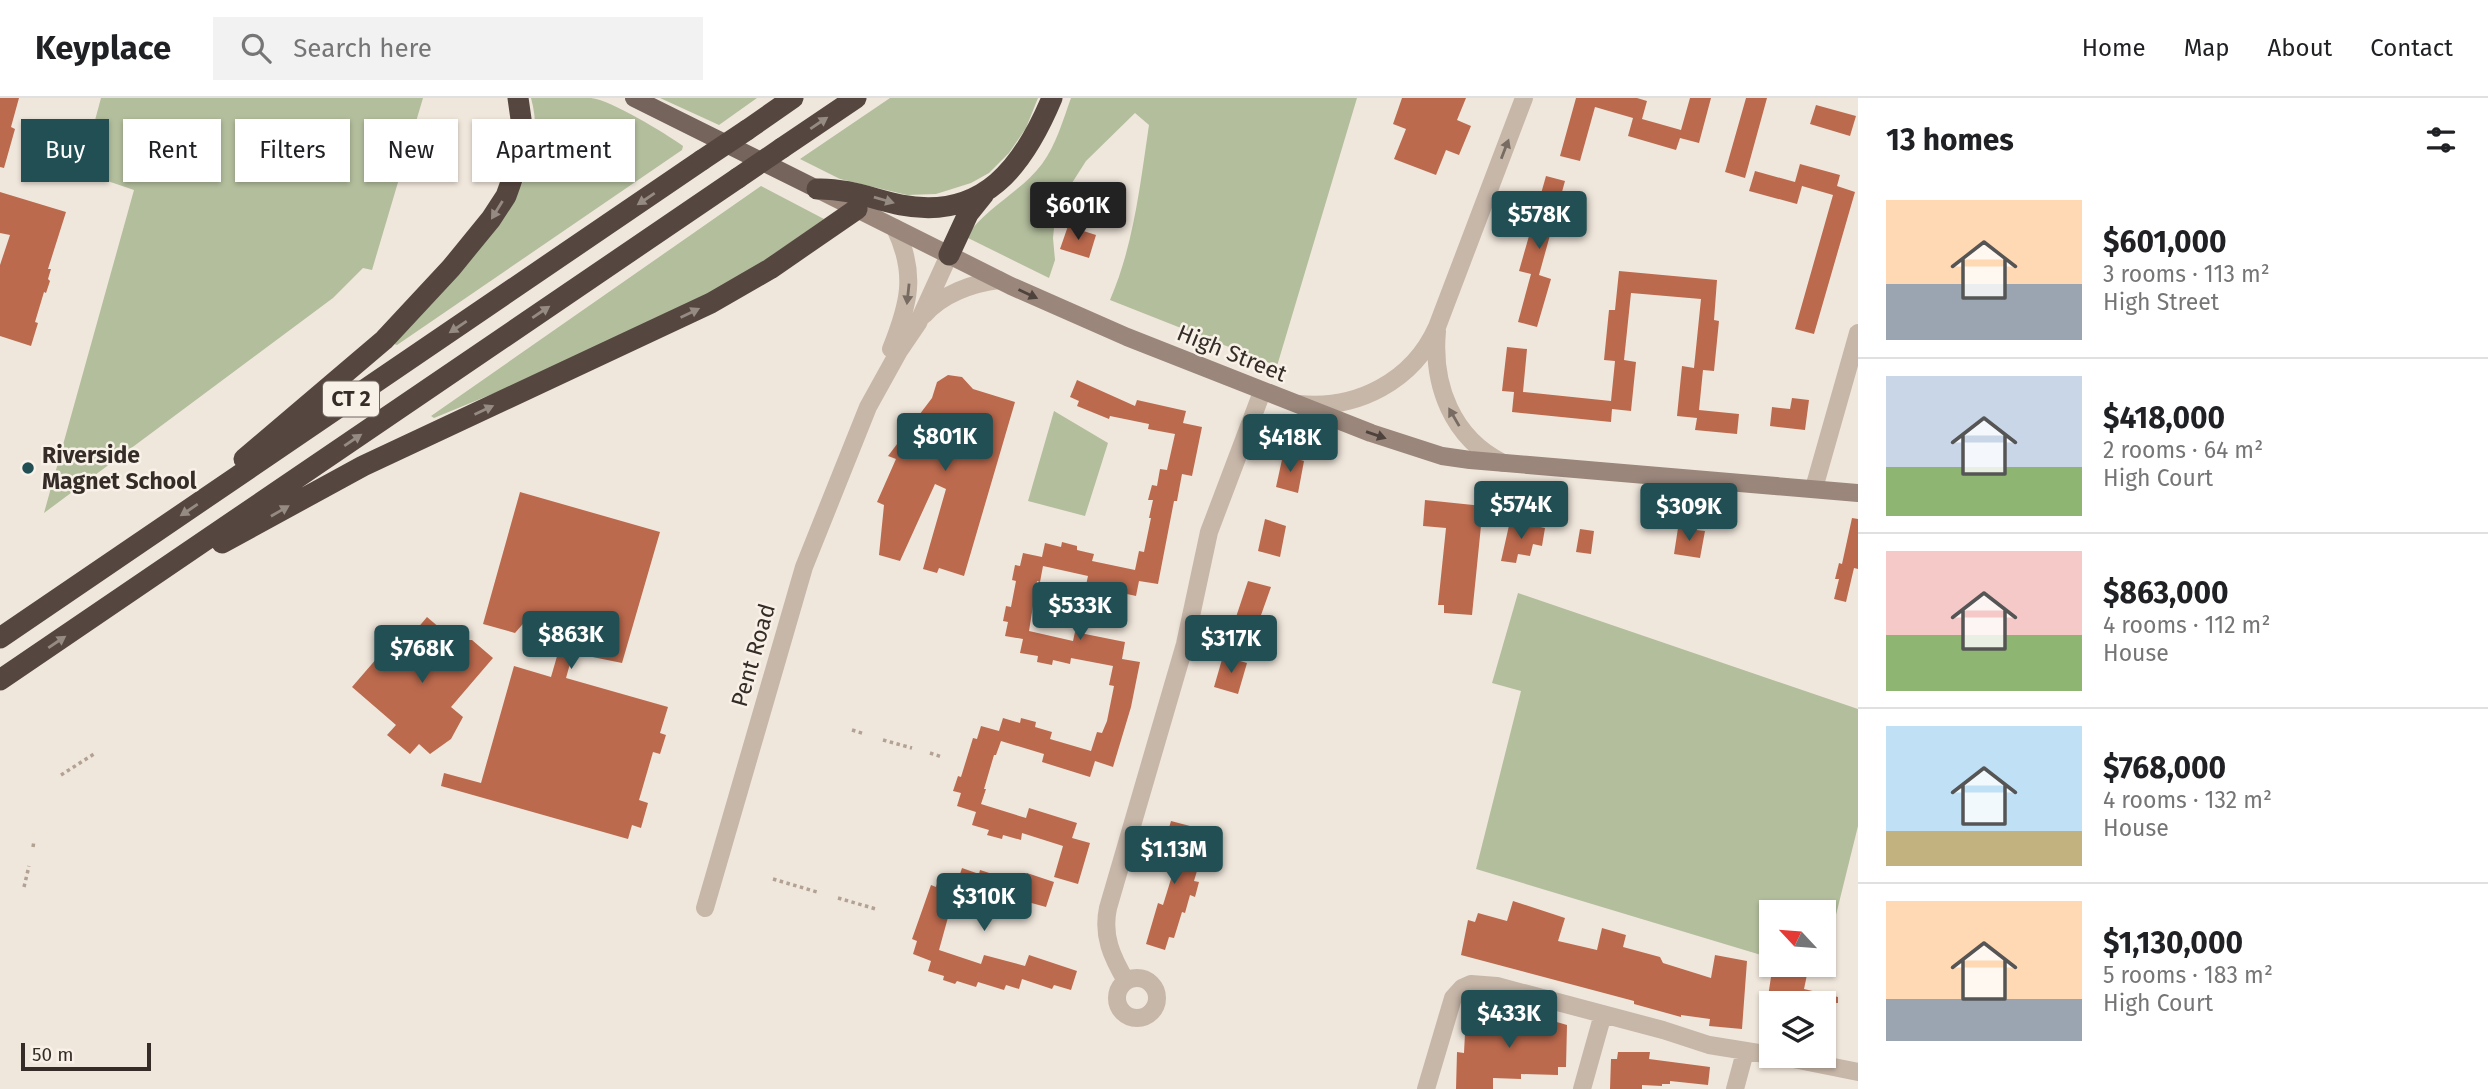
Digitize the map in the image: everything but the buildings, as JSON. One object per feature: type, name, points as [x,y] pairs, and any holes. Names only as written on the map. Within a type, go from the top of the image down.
[{"type":"highway","points":[[215,492],[253,451],[384,340],[451,268],[491,219],[506,196],[519,160],[522,140],[518,98]]},
{"type":"highway","name":"CT 2","points":[[0,638],[793,98]]},
{"type":"highway","name":"CT 2","points":[[0,680],[856,98]]},
{"type":"highway","points":[[949,255],[968,214],[986,192],[1021,159],[1052,98]]},
{"type":"highway","points":[[817,189],[852,192],[901,205],[927,207],[959,203],[986,192]]},
{"type":"highway","points":[[175,562],[238,535],[363,467],[711,303],[777,265],[857,209]]},
{"type":"main road","name":"High Street","points":[[634,98],[999,280],[1097,325],[1262,392],[1424,451],[1454,458],[1503,463],[1858,493]]},
{"type":"street","points":[[1289,402],[1335,404],[1377,391],[1414,362],[1428,345],[1524,98]]},
{"type":"street","name":"Pent Road","points":[[705,908],[800,579],[900,328],[908,300],[910,289],[906,256],[895,228]]},
{"type":"street","name":"Pent Road","points":[[918,323],[949,255]]},
{"type":"street","name":"Pent Road","points":[[862,421],[891,365],[928,311],[955,292],[999,280]]},
{"type":"street","points":[[1437,327],[1437,364],[1444,398],[1456,422],[1467,436],[1484,452],[1503,463]]},
{"type":"street","points":[[1814,488],[1858,333]]},
{"type":"street","points":[[1126,981],[1108,943],[1105,921],[1108,908],[1184,650],[1209,532],[1262,392]]},
{"type":"street","points":[[1426,1089],[1451,1000],[1462,988],[1476,983],[1603,1014],[1709,1045],[1759,1054]]},
{"type":"street","points":[[1582,1089],[1603,1014]]},
{"type":"street","points":[[1735,1089],[1745,1052]]},
{"type":"street","points":[[1836,1068],[1858,1072]]},
{"type":"path","points":[[852,730],[865,734]]},
{"type":"path","points":[[883,740],[912,748]]},
{"type":"path","points":[[930,753],[942,757]]},
{"type":"path","points":[[61,775],[94,754]]},
{"type":"path","points":[[33,847],[34,841]]},
{"type":"path","points":[[24,887],[29,866]]},
{"type":"path","points":[[773,879],[817,892]]},
{"type":"path","points":[[838,898],[876,909]]},
{"type":"green space","points":[[101,98],[423,98],[417,119],[364,119],[364,182],[398,182],[372,270],[363,268],[333,298],[44,513],[134,190],[109,182],[109,119],[95,119]]},
{"type":"green space","points":[[531,98],[591,98],[624,111],[683,146],[682,150],[397,345],[394,344],[491,230],[522,182],[635,182],[635,119],[534,119]]},
{"type":"green space","points":[[660,98],[757,98],[719,125]]},
{"type":"green space","points":[[890,98],[1038,98],[1026,128],[1009,153],[989,173],[971,183],[936,194],[907,195],[840,179],[800,159]]},
{"type":"green space","points":[[1071,98],[1357,98],[1277,366],[1110,300],[1131,236],[1149,125],[1135,113],[1086,161],[1056,208],[1053,238],[1055,260],[1049,278],[966,237],[983,217],[1024,183],[1042,164],[1055,141]]},
{"type":"green space","points":[[761,186],[824,219],[717,294],[570,362],[434,418],[431,416]]},
{"type":"green space","points":[[1054,411],[1108,443],[1085,516],[1028,501]]},
{"type":"green space","points":[[1518,593],[1858,709],[1858,826],[1836,915],[1836,900],[1759,900],[1759,954],[1476,869],[1521,691],[1492,683]]},
{"type":"place","name":"Riverside Magnet School","points":[[28,468]]}]
